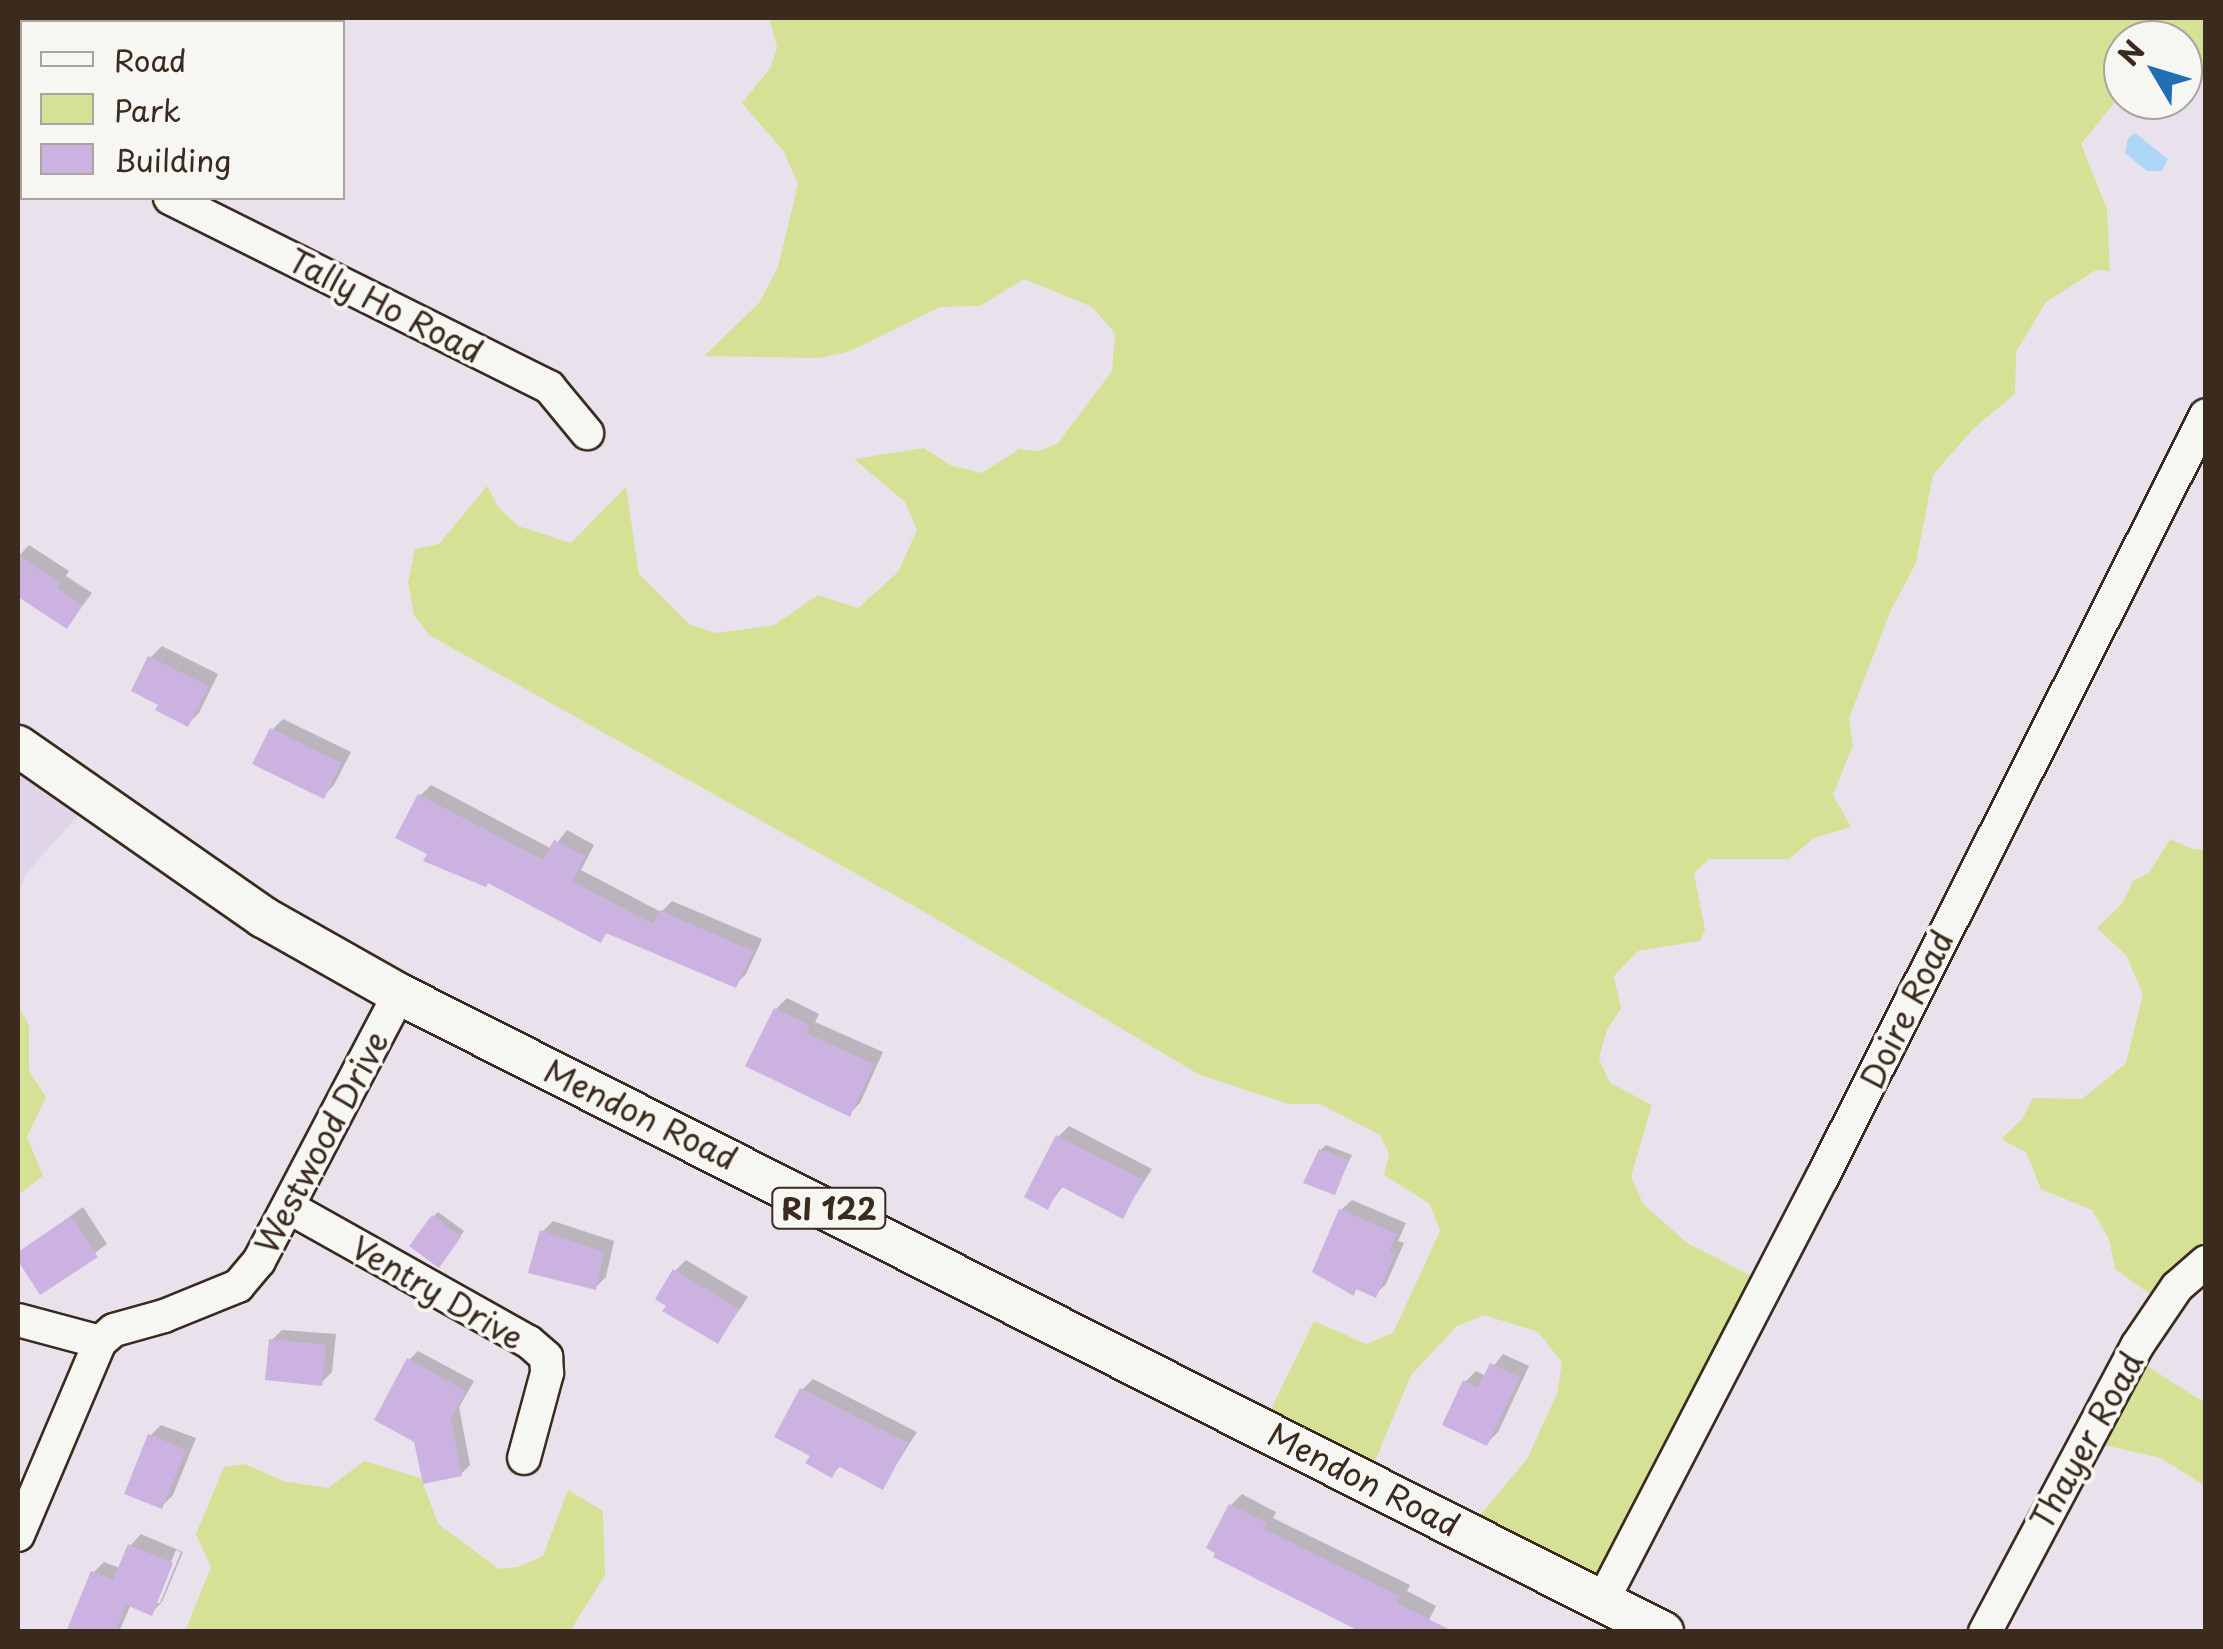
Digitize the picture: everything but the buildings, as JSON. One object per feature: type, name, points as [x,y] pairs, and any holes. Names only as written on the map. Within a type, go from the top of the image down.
[{"type":"main road","name":"Mendon Road","points":[[18,746],[264,917],[399,994],[1663,1632]]},
{"type":"street","name":"Tally Ho Road","points":[[174,200],[548,387],[587,433]]},
{"type":"street","name":"Doire Road","points":[[1603,1600],[1822,1178],[2206,415]]},
{"type":"street","name":"Westwood Drive","points":[[100,1342],[114,1330],[164,1316],[238,1286],[259,1261],[290,1208],[399,994]]},
{"type":"street","name":"Ventry Drive","points":[[290,1208],[529,1342],[546,1358],[547,1373],[524,1458]]},
{"type":"street","name":"Thayer Road","points":[[1985,1632],[2137,1346],[2177,1288],[2206,1262]]},
{"type":"street","points":[[18,1320],[100,1342],[18,1534]]},
{"type":"shaded area","points":[[18,752],[88,804],[25,875],[18,897]]},
{"type":"green space","points":[[769,18],[2205,18],[2203,79],[2203,20],[2103,20],[2103,117],[2081,144],[2107,209],[2110,271],[2096,270],[2046,302],[2016,352],[2015,394],[1973,429],[1933,475],[1916,563],[1891,610],[1849,718],[1853,745],[1833,795],[1851,827],[1814,838],[1789,859],[1709,859],[1694,873],[1705,930],[1700,941],[1638,951],[1614,976],[1621,1008],[1606,1032],[1599,1059],[1610,1083],[1652,1105],[1631,1176],[1643,1204],[1687,1243],[1771,1286],[1620,1593],[1468,1540],[1481,1514],[1527,1459],[1557,1394],[1562,1362],[1538,1332],[1484,1315],[1457,1326],[1411,1375],[1369,1475],[1258,1436],[1314,1321],[1366,1344],[1393,1333],[1440,1231],[1430,1204],[1384,1175],[1389,1154],[1380,1135],[1320,1104],[1289,1104],[1200,1075],[921,910],[429,635],[414,615],[408,583],[415,549],[439,544],[487,486],[499,508],[518,526],[571,543],[626,487],[639,574],[689,624],[716,633],[774,625],[818,595],[858,608],[898,572],[917,530],[905,502],[854,459],[924,448],[952,466],[982,473],[1019,449],[1039,451],[1058,443],[1112,371],[1115,333],[1092,307],[1024,279],[980,306],[940,307],[848,352],[819,358],[704,356],[759,303],[778,267],[798,184],[784,152],[742,103],[771,67],[777,47]]},
{"type":"green space","points":[[2170,839],[2193,849],[2205,849],[2205,1275],[2171,1309],[2115,1269],[2109,1239],[2092,1210],[2041,1189],[2026,1152],[2001,1139],[2022,1119],[2033,1098],[2082,1099],[2126,1063],[2143,994],[2126,955],[2097,928],[2122,904],[2133,881],[2149,873]]},
{"type":"green space","points":[[18,1006],[29,1025],[29,1071],[46,1097],[27,1137],[43,1176],[18,1195]]},
{"type":"green space","points":[[2139,1361],[2205,1403],[2205,1486],[2161,1458],[2095,1443]]},
{"type":"green space","points":[[364,1461],[421,1478],[438,1524],[499,1569],[518,1567],[543,1556],[568,1490],[603,1511],[605,1575],[570,1631],[185,1631],[211,1567],[196,1534],[224,1467],[245,1464],[283,1481],[328,1488]]},
{"type":"water","points":[[2135,133],[2168,159],[2162,171],[2147,171],[2125,153],[2128,138]]}]
